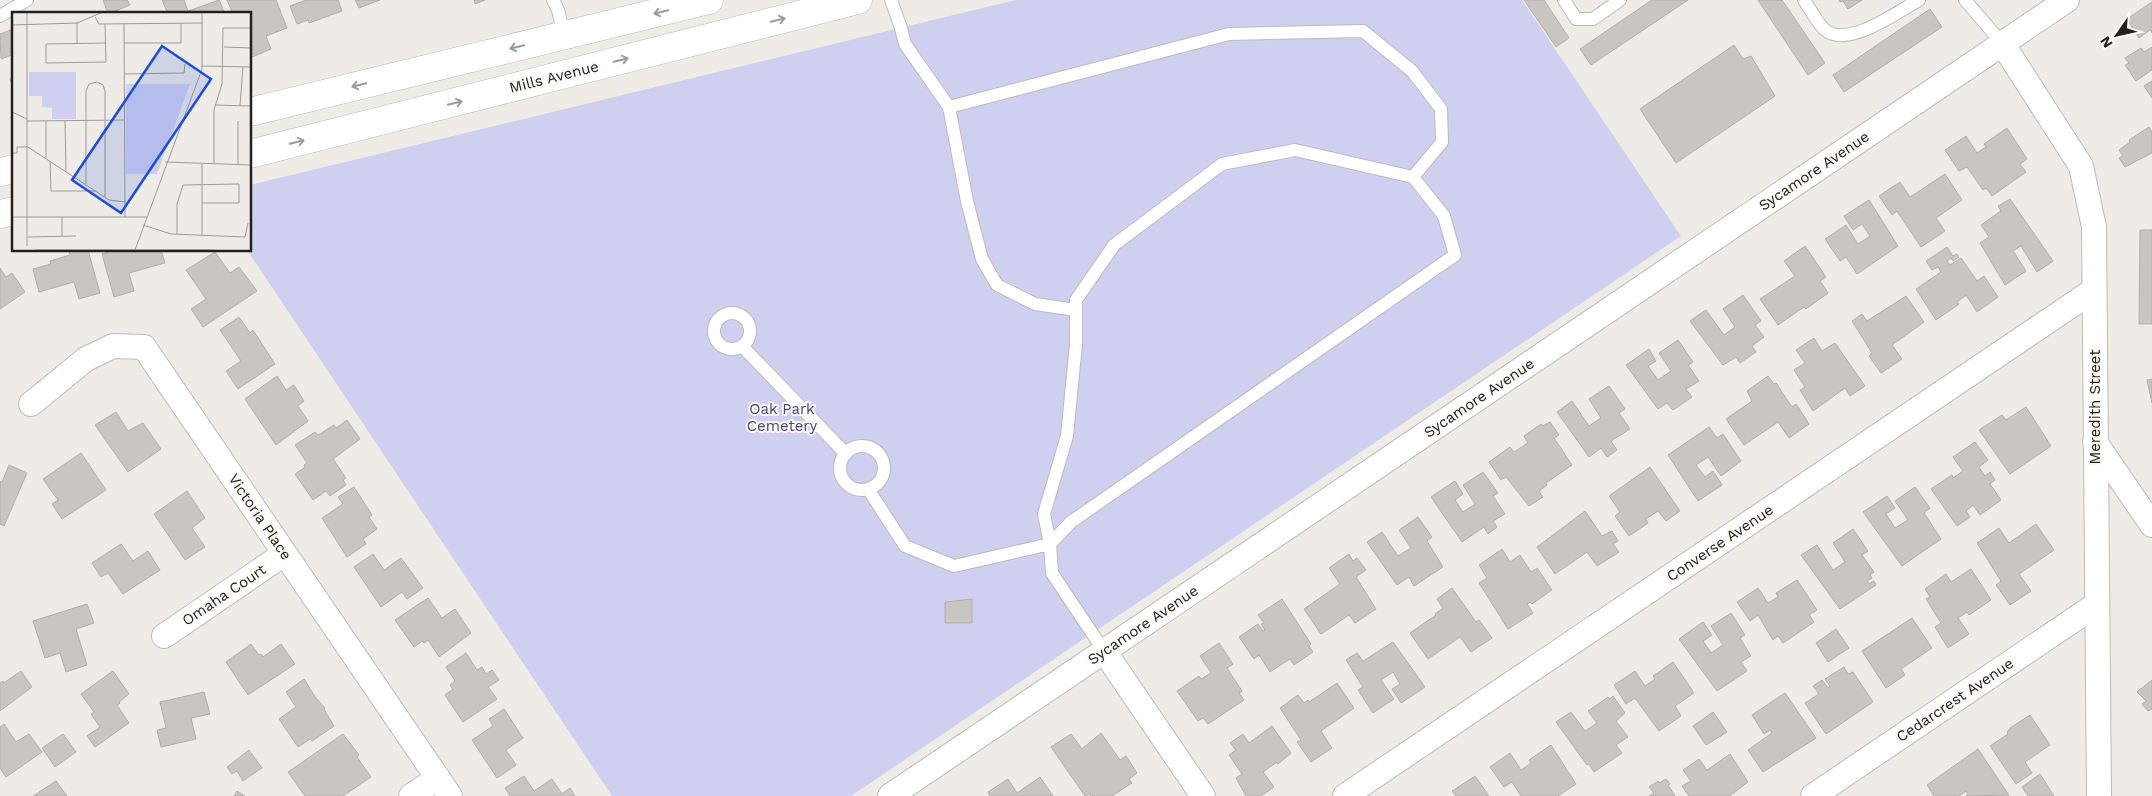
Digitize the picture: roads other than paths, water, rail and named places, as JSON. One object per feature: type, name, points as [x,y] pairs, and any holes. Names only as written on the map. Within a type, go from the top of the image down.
[{"type":"main road","points":[[251,112],[709,0]]},
{"type":"main road","name":"Mills Avenue","points":[[251,154],[858,0]]},
{"type":"main road","points":[[564,35],[574,72]]},
{"type":"street","name":"Sycamore Avenue","points":[[890,796],[2067,0]]},
{"type":"street","name":"Meredith Street","points":[[2002,43],[2081,166],[2094,227],[2099,796]]},
{"type":"street","name":"Converse Avenue","points":[[1345,796],[2094,290]]},
{"type":"street","name":"Victoria Place","points":[[31,404],[93,356],[113,346],[144,347],[444,787]]},
{"type":"street","points":[[2095,442],[2152,525]]},
{"type":"street","name":"Omaha Court","points":[[164,636],[284,554]]},
{"type":"street","name":"Cedarcrest Avenue","points":[[1813,796],[2097,604]]},
{"type":"street","points":[[1104,651],[1202,796]]},
{"type":"street","points":[[411,796],[444,787]]},
{"type":"lane","points":[[0,16],[27,0]]},
{"type":"lane","points":[[553,0],[558,10],[564,35]]},
{"type":"lane","points":[[891,0],[905,44],[949,107],[967,201],[982,259],[997,285],[1035,304],[1076,310]]},
{"type":"lane","points":[[1564,0],[1576,19],[1593,20],[1620,0]]},
{"type":"lane","points":[[1804,0],[1824,30],[1839,36],[1855,35],[1919,0]]},
{"type":"lane","points":[[1965,0],[2002,43]]},
{"type":"lane","points":[[949,107],[1229,34],[1363,31],[1412,71],[1441,110],[1442,142],[1413,176]]},
{"type":"lane","points":[[868,489],[904,546],[954,566],[1050,544],[1071,522],[1455,255],[1444,216],[1413,176],[1294,150],[1222,164],[1114,245],[1076,300],[1076,344],[1067,436],[1044,514],[1050,544],[1052,573],[1104,651]]},
{"type":"lane","points":[[742,346],[846,454]]},
{"type":"lane","points":[[863,445],[876,450],[884,462],[883,476],[874,487],[861,491],[848,486],[840,474],[841,460],[846,454],[850,449],[863,445]]},
{"type":"park label","name":"Oak Park Cemetery","points":[[782,418]]}]
